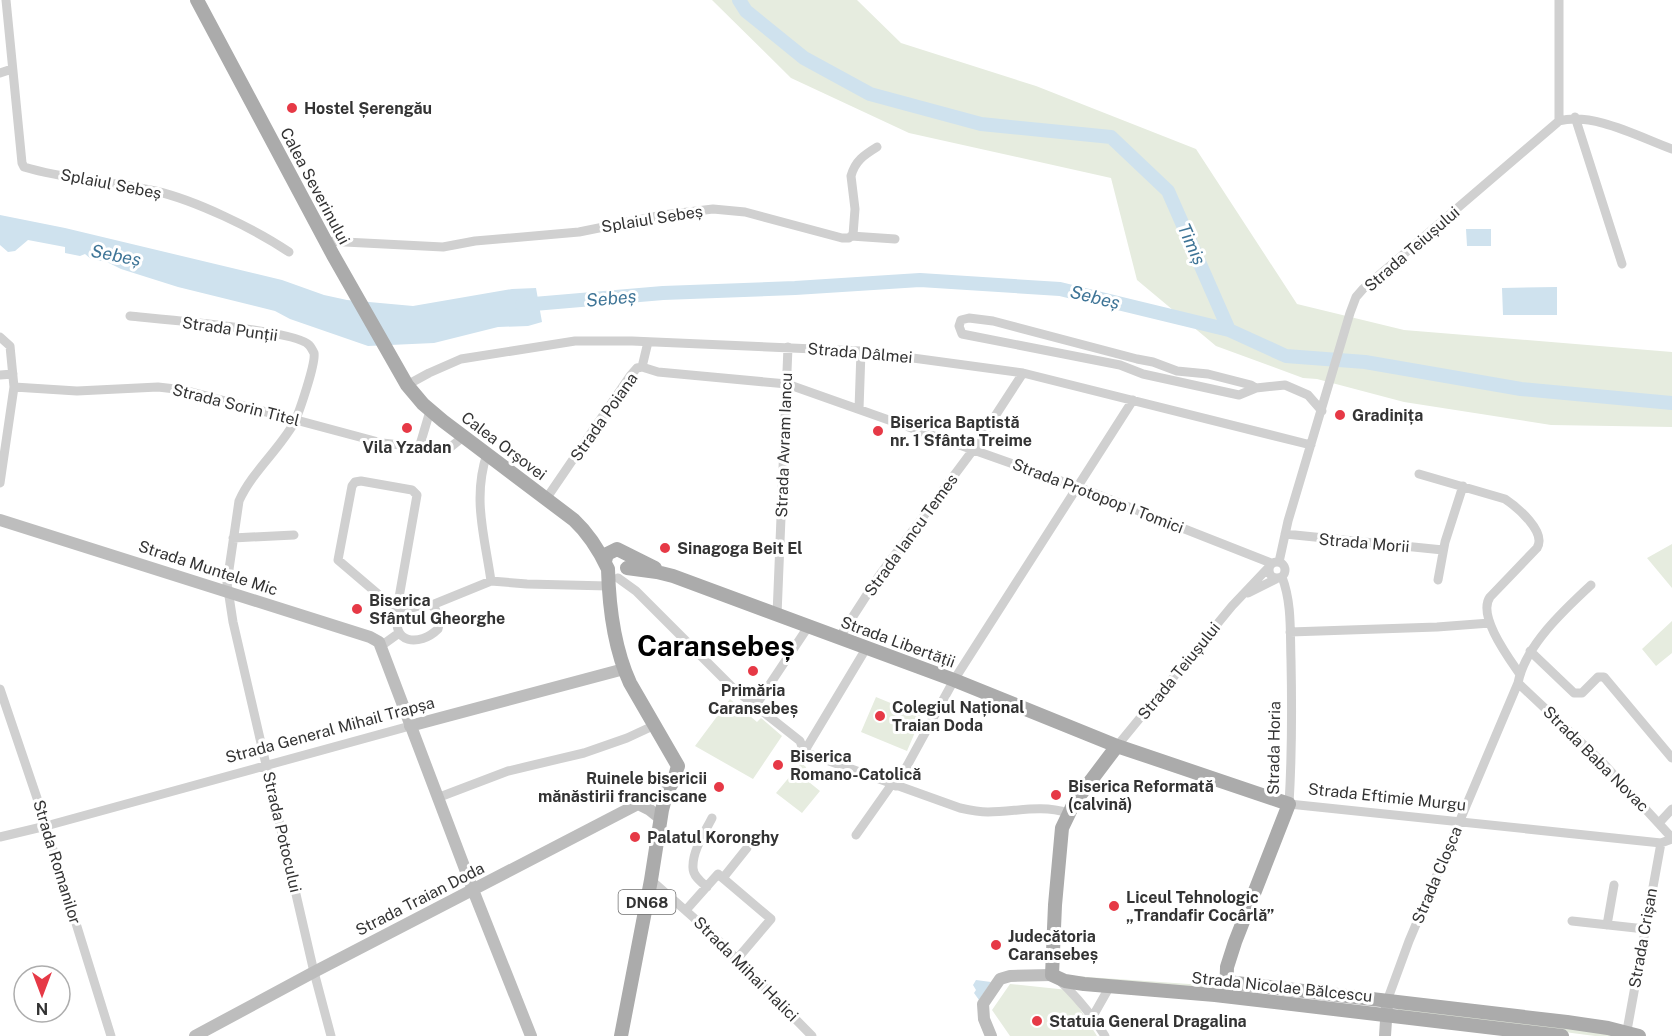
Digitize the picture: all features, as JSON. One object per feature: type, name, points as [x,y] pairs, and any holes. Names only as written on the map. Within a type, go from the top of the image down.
[{"type":"main road","name":"Calea Severinului","points":[[197,0],[325,241],[405,381]]},
{"type":"main road","name":"Calea Orșovei","points":[[405,381],[430,411],[585,530],[622,551]]},
{"type":"main road","name":"Strada Muntele Mic","points":[[0,520],[370,637],[380,642],[381,646]]},
{"type":"main road","name":"Calea Orșovei","points":[[585,530],[614,575]]},
{"type":"main road","name":"Strada Libertății","points":[[622,551],[664,573],[954,680],[1118,746]]},
{"type":"main road","points":[[614,575],[607,554],[622,551]]},
{"type":"main road","name":"DN68","points":[[621,1036],[651,880],[660,818],[667,791],[678,770],[674,758],[624,669],[614,575],[630,561],[622,551]]},
{"type":"main road","name":"Strada Libertății","points":[[614,575],[664,573]]},
{"type":"main road","points":[[381,646],[472,890],[531,1036]]},
{"type":"main road","name":"Strada General Mihail Trapșa","points":[[410,726],[624,669]]},
{"type":"main road","points":[[1052,975],[1060,833],[1068,813],[1081,793],[1118,746]]},
{"type":"main road","name":"Strada Eftimie Murgu","points":[[1118,746],[1289,804]]},
{"type":"main road","name":"Strada Traian Doda","points":[[195,1036],[638,804],[660,818]]},
{"type":"main road","name":"Strada Horia","points":[[1226,996],[1227,967],[1235,942],[1289,804]]},
{"type":"main road","name":"Strada Nicolae Bălcescu","points":[[991,1036],[984,1020],[983,1004],[1000,979],[1010,976],[1052,975],[1074,983],[1567,1022],[1630,1035]]},
{"type":"main road","name":"Strada Nicolae Bălcescu","points":[[1228,982],[1562,1036]]},
{"type":"main road","points":[[1384,1036],[1386,1008]]},
{"type":"street","points":[[0,73],[12,69],[6,0]]},
{"type":"street","points":[[1559,0],[1559,121]]},
{"type":"street","name":"Splaiul Sebeș","points":[[12,69],[24,167],[158,191],[257,233],[289,252]]},
{"type":"street","points":[[1575,117],[1622,264]]},
{"type":"street","name":"Strada Teiușului","points":[[1118,746],[1194,650],[1273,565],[1285,534],[1356,297],[1377,276],[1559,121],[1575,117],[1592,120],[1672,149]]},
{"type":"street","points":[[851,236],[855,222],[851,176],[853,169],[857,161],[877,147]]},
{"type":"street","name":"Splaiul Sebeș","points":[[325,241],[347,244],[443,247],[475,241],[579,232],[663,215],[713,209],[745,212],[842,238],[851,236],[895,239]]},
{"type":"street","points":[[335,259],[347,244]]},
{"type":"street","name":"Strada Punții","points":[[130,316],[273,332],[308,343],[314,352],[314,360],[296,420],[273,455],[244,490],[239,501],[232,538],[228,592]]},
{"type":"street","points":[[1256,388],[1208,374],[1177,371],[1153,362],[993,321],[969,318],[961,320],[959,326],[962,334],[1120,364],[1143,374],[1239,395],[1256,388],[1285,386],[1308,395],[1322,411]]},
{"type":"street","points":[[0,337],[10,346],[14,387],[0,483]]},
{"type":"street","name":"Strada Dâlmei","points":[[405,381],[447,363],[478,355],[575,341],[861,351],[1023,373],[1311,445]]},
{"type":"street","points":[[642,367],[648,342]]},
{"type":"street","name":"Strada Avram Iancu","points":[[777,615],[788,347]]},
{"type":"street","points":[[859,409],[861,351]]},
{"type":"street","name":"Strada Protopop I Tomici","points":[[642,367],[658,372],[787,384],[1078,487],[1273,565]]},
{"type":"street","name":"Strada Poiana","points":[[546,499],[630,376],[642,367]]},
{"type":"street","name":"Strada Iancu Temes","points":[[839,638],[879,576],[973,450],[1023,373]]},
{"type":"street","points":[[0,375],[13,374]]},
{"type":"street","name":"Strada Sorin Titel","points":[[14,387],[77,391],[158,387],[194,392],[382,443],[419,448],[447,450],[463,436]]},
{"type":"street","points":[[856,835],[894,785],[954,680],[1133,400]]},
{"type":"street","points":[[419,448],[430,411]]},
{"type":"street","points":[[488,454],[481,472],[479,494],[491,581]]},
{"type":"street","points":[[1419,474],[1510,502],[1540,536],[1540,544],[1537,548],[1488,600],[1486,606],[1490,623],[1520,673]]},
{"type":"street","points":[[398,610],[338,560],[352,486],[361,480],[412,490],[417,495],[396,624],[403,638],[409,640],[427,636],[438,629],[439,619],[432,605]]},
{"type":"street","points":[[1438,580],[1443,550],[1463,486]]},
{"type":"street","name":"Strada Morii","points":[[1285,534],[1443,550]]},
{"type":"street","points":[[232,538],[294,535]]},
{"type":"street","points":[[1273,565],[1270,575],[1279,578]]},
{"type":"street","name":"Strada Horia","points":[[1273,565],[1283,565],[1285,570],[1279,578],[1288,597],[1293,739],[1289,804]]},
{"type":"street","points":[[398,610],[425,604],[432,605],[491,581],[527,584],[614,575],[636,591],[733,688],[800,741],[804,752],[946,804],[975,811],[998,812],[1035,807],[1068,813]]},
{"type":"street","name":"Strada Teiușului","points":[[1241,597],[1279,578]]},
{"type":"street","points":[[1518,683],[1530,651],[1558,618],[1591,585]]},
{"type":"street","name":"Strada Potocului","points":[[228,592],[232,622],[331,1036]]},
{"type":"street","points":[[1290,632],[1490,623]]},
{"type":"street","points":[[756,705],[808,627]]},
{"type":"street","points":[[381,646],[399,633]]},
{"type":"street","points":[[804,752],[867,647]]},
{"type":"street","points":[[1530,651],[1574,693],[1582,693],[1598,677],[1604,677],[1672,758]]},
{"type":"street","name":"Strada Cloșca","points":[[1386,1008],[1409,941],[1518,683]]},
{"type":"street","name":"Strada Baba Novac","points":[[1518,683],[1603,763],[1672,838],[1661,843]]},
{"type":"street","name":"Strada Romanilor","points":[[0,689],[46,826],[111,1036]]},
{"type":"street","points":[[437,798],[508,771],[584,753],[627,738],[655,725]]},
{"type":"street","name":"Strada General Mihail Trapșa","points":[[0,837],[410,726]]},
{"type":"street","name":"Strada Eftimie Murgu","points":[[1289,804],[1460,820],[1661,843]]},
{"type":"street","points":[[1659,823],[1672,809]]},
{"type":"street","points":[[707,887],[699,880],[692,867],[696,850],[712,818]]},
{"type":"street","name":"Strada Crișan","points":[[1630,1035],[1645,929],[1661,843]]},
{"type":"street","points":[[686,910],[747,848]]},
{"type":"street","points":[[721,876],[771,919],[737,959]]},
{"type":"street","name":"Strada Mihai Halici","points":[[651,880],[737,959],[812,1036]]},
{"type":"street","points":[[1607,925],[1614,885]]},
{"type":"street","points":[[1572,921],[1645,929]]},
{"type":"street","points":[[1052,975],[1077,997],[1093,1016],[1105,1036]]},
{"type":"street","points":[[1093,1016],[1110,986]]},
{"type":"shaded area","points":[[712,0],[857,0],[901,43],[1036,86],[1196,149],[1297,304],[1404,330],[1672,352],[1672,427],[1551,425],[1404,402],[1317,379],[1303,378],[1216,346],[1137,280],[1111,178],[909,133],[791,78]]},
{"type":"shaded area","points":[[1672,544],[1672,588],[1647,558]]},
{"type":"shaded area","points":[[1672,621],[1672,653],[1656,666],[1642,649]]},
{"type":"shaded area","points":[[876,697],[922,716],[907,751],[861,732]]},
{"type":"shaded area","points":[[730,699],[757,722],[761,718],[782,736],[753,779],[695,746]]},
{"type":"shaded area","points":[[801,763],[806,767],[804,778],[820,791],[802,813],[776,793]]},
{"type":"shaded area","points":[[1073,976],[1218,986],[1218,988],[1186,988],[1073,978]]},
{"type":"shaded area","points":[[1010,984],[1068,990],[1097,1036],[1010,1036],[992,1010]]},
{"type":"shaded area","points":[[1400,1008],[1520,1021],[1620,1036],[1595,1036],[1397,1010]]},
{"type":"water","points":[[0,215],[65,228],[282,280],[324,295],[347,300],[413,306],[512,289],[536,288],[542,322],[528,326],[498,327],[434,343],[368,346],[290,319],[275,311],[178,287],[121,269],[107,262],[91,259],[85,254],[80,256],[65,253],[65,247],[28,240],[15,251],[8,252],[0,245]]},
{"type":"water","points":[[1466,229],[1491,229],[1491,246],[1467,246]]},
{"type":"water","points":[[1557,287],[1557,315],[1503,315],[1502,288]]},
{"type":"water","points":[[976,980],[991,982],[979,1000],[974,993],[976,990],[973,985]]},
{"type":"waterway","name":"Timiș","points":[[739,0],[746,11],[804,58],[870,94],[981,124],[1111,137],[1168,191],[1229,330]]},
{"type":"waterway","name":"Sebeș","points":[[522,305],[663,293],[920,280],[1060,289],[1229,330],[1286,356],[1365,362],[1521,389],[1672,403]]},
{"type":"place","name":"Hostel Șerengău","points":[[292,108]]},
{"type":"place","name":"Gradinița","points":[[1340,415]]},
{"type":"place","name":"Vila Yzadan","points":[[407,428]]},
{"type":"place","name":"Biserica Baptistă nr. 1 Sfânta Treime","points":[[878,431]]},
{"type":"place","name":"Sinagoga Beit El","points":[[665,548]]},
{"type":"place","name":"Biserica Sfântul Gheorghe","points":[[357,609]]},
{"type":"place","name":"Primăria Caransebeș","points":[[753,671]]},
{"type":"place","name":"Colegiul Național Traian Doda","points":[[880,716]]},
{"type":"place","name":"Biserica Romano-Catolică","points":[[778,765]]},
{"type":"place","name":"Ruinele bisericii mănăstirii franciscane","points":[[719,787]]},
{"type":"place","name":"Biserica Reformată (calvină)","points":[[1056,795]]},
{"type":"place","name":"Palatul Koronghy","points":[[635,837]]},
{"type":"place","name":"Liceul Tehnologic „Trandafir Cocârlă”","points":[[1114,906]]},
{"type":"place","name":"Judecătoria Caransebeș","points":[[996,945]]},
{"type":"place","name":"Statuia General Dragalina","points":[[1037,1021]]},
{"type":"district","name":"Caransebeș","points":[[716,645]]}]
